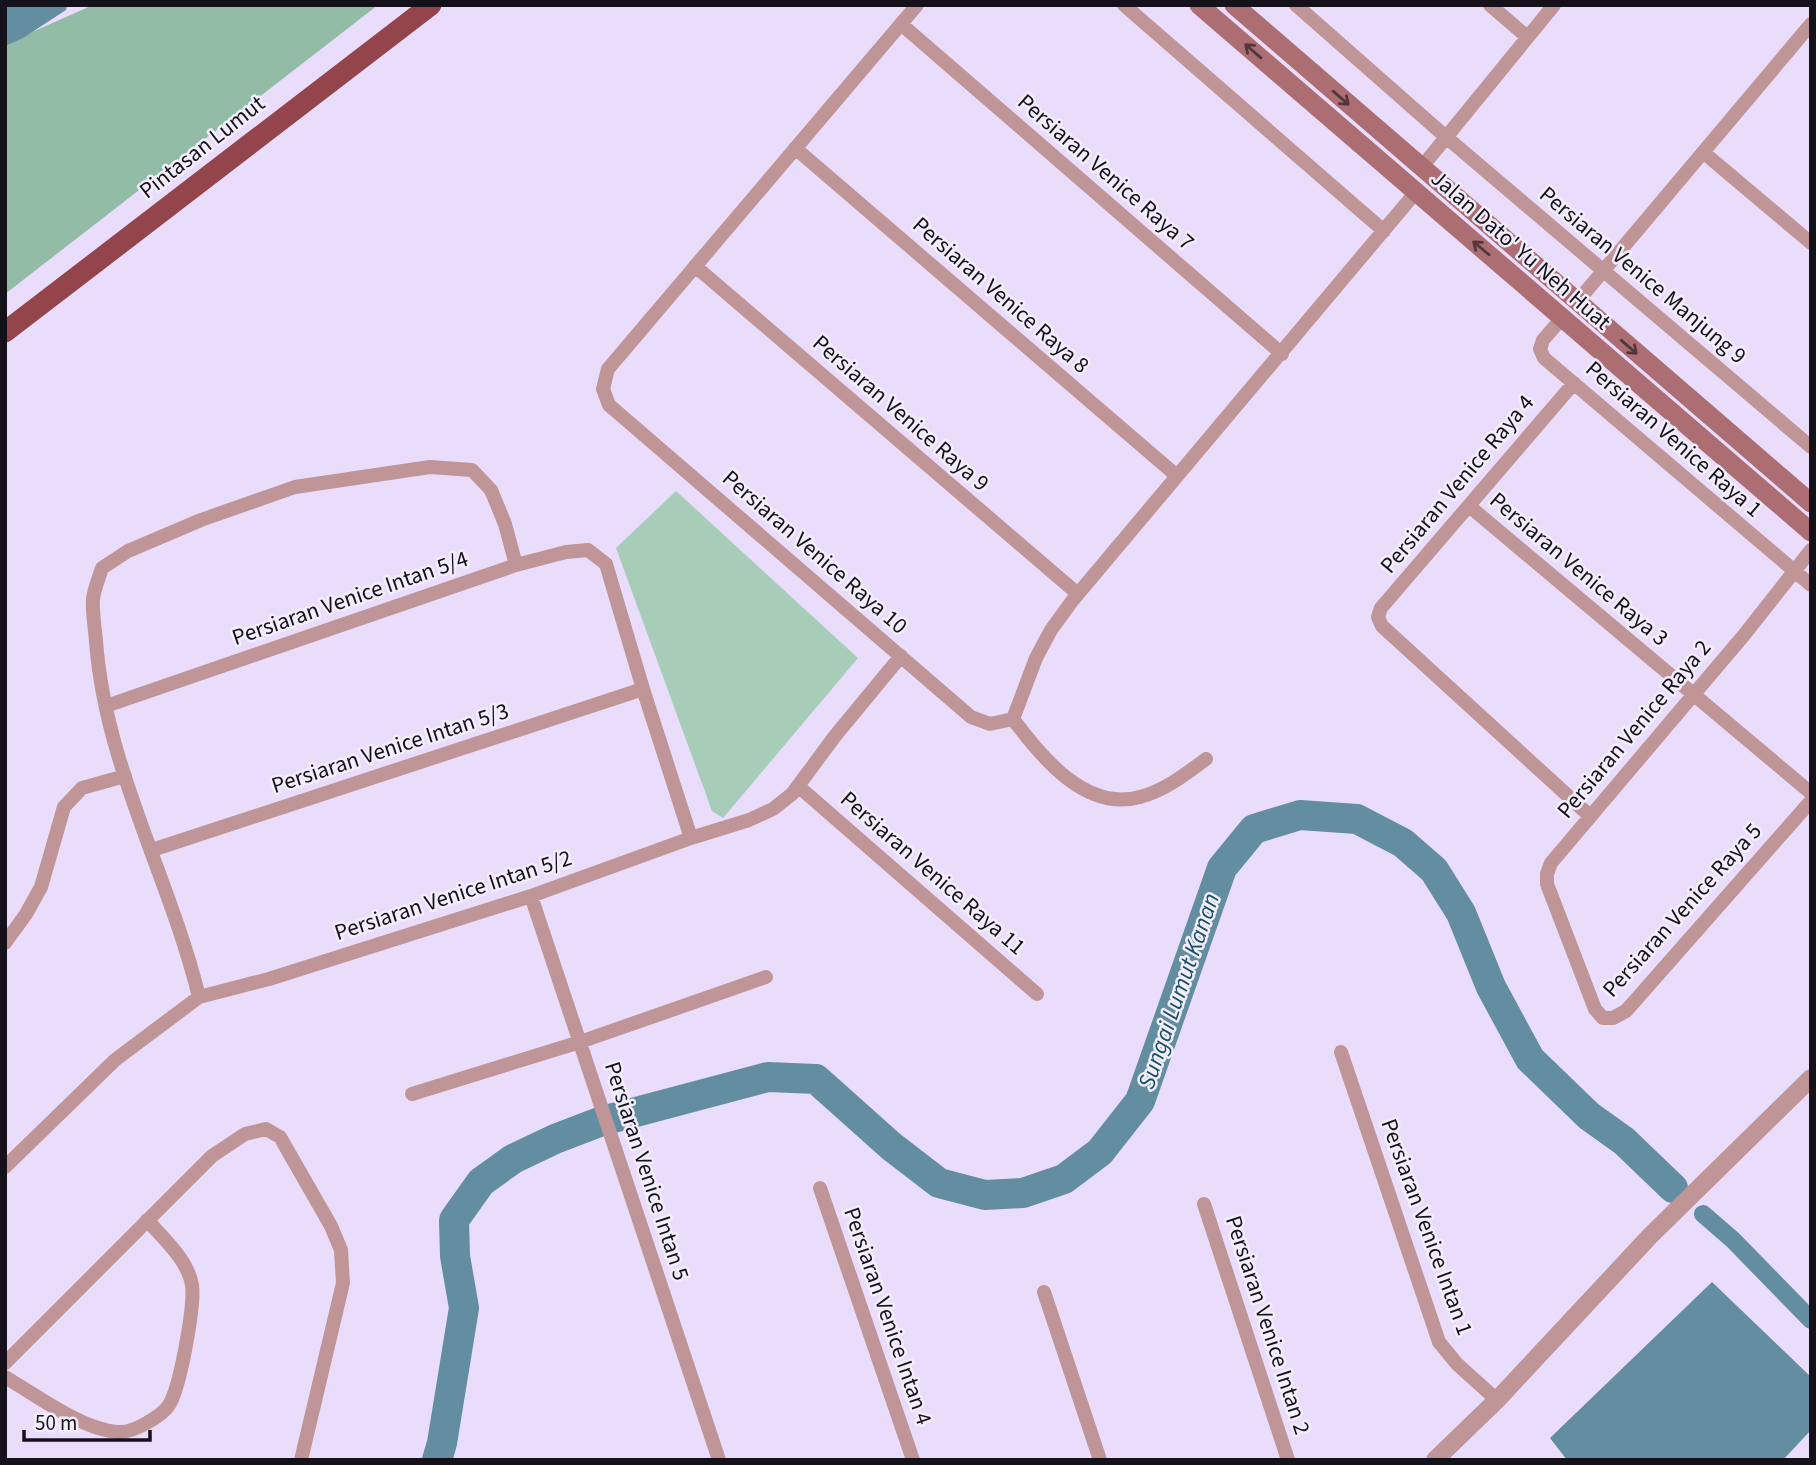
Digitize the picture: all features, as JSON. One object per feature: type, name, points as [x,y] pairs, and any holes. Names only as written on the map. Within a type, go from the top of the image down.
[{"type":"highway","name":"Pintasan Lumut","points":[[5,332],[431,5]]},
{"type":"main road","name":"Jalan Dato' Yu Neh Huat","points":[[1199,5],[1811,532]]},
{"type":"main road","name":"Jalan Dato' Yu Neh Huat","points":[[1234,5],[1811,503]]},
{"type":"main road","points":[[1290,84],[1304,67]]},
{"type":"main road","points":[[1519,280],[1558,304],[1567,306],[1577,303],[1576,314],[1579,322],[1601,352]]},
{"type":"street","points":[[695,266],[917,5]]},
{"type":"street","points":[[1124,5],[1384,231]]},
{"type":"street","name":"Persiaran Venice Manjung 9","points":[[1296,5],[1446,137],[1811,447]]},
{"type":"street","points":[[1490,5],[1526,36]]},
{"type":"street","points":[[1421,168],[1554,5]]},
{"type":"street","name":"Persiaran Venice Raya 7","points":[[901,24],[1282,354]]},
{"type":"street","points":[[1577,303],[1811,24]]},
{"type":"street","name":"Persiaran Venice Raya 8","points":[[795,148],[1177,476]]},
{"type":"street","points":[[1703,152],[1811,243]]},
{"type":"street","points":[[1206,759],[1165,788],[1138,798],[1107,798],[1081,787],[1059,771],[1037,750],[1013,719],[1035,658],[1051,630],[1078,594],[1416,192]]},
{"type":"street","name":"Persiaran Venice Raya 10","points":[[695,266],[608,369],[603,389],[609,405],[971,717],[990,724],[1013,719]]},
{"type":"street","name":"Persiaran Venice Raya 9","points":[[695,266],[1078,594]]},
{"type":"street","name":"Persiaran Venice Raya 1","points":[[1562,318],[1543,340],[1540,349],[1545,358],[1811,585]]},
{"type":"street","name":"Persiaran Venice Raya 4","points":[[1574,383],[1381,608],[1378,617],[1382,626],[1590,816]]},
{"type":"street","points":[[199,998],[176,917],[125,776],[106,706],[98,664],[93,599],[102,568],[128,551],[201,520],[295,487],[430,467],[472,470],[491,490],[516,565]]},
{"type":"street","name":"Persiaran Venice Raya 3","points":[[1469,506],[1811,793]]},
{"type":"street","name":"Persiaran Venice Intan 5/4","points":[[106,706],[516,565],[566,552],[588,550],[607,564],[643,689]]},
{"type":"street","name":"Persiaran Venice Raya 2","points":[[1574,953],[1547,884],[1551,863],[1744,635],[1811,550]]},
{"type":"street","name":"Persiaran Venice Intan 5/2","points":[[5,1167],[115,1060],[199,998],[269,979],[531,896],[691,838],[750,820],[773,809],[792,794],[835,736],[901,656]]},
{"type":"street","points":[[643,689],[691,838]]},
{"type":"street","name":"Persiaran Venice Intan 5/3","points":[[152,850],[643,689]]},
{"type":"street","points":[[5,943],[41,887],[64,807],[82,788],[125,776]]},
{"type":"street","name":"Persiaran Venice Raya 11","points":[[798,786],[1037,995]]},
{"type":"street","name":"Persiaran Venice Raya 5","points":[[1574,953],[1595,1009],[1604,1018],[1613,1018],[1626,1011],[1811,801]]},
{"type":"street","name":"Persiaran Venice Intan 5","points":[[531,896],[719,1460]]},
{"type":"street","points":[[412,1094],[580,1042],[766,977]]},
{"type":"street","name":"Persiaran Venice Intan 1","points":[[1341,1052],[1438,1342],[1457,1364],[1497,1400]]},
{"type":"street","points":[[1435,1460],[1497,1400],[1650,1236],[1811,1077]]},
{"type":"street","points":[[5,1363],[212,1156],[245,1135],[265,1129],[280,1137],[331,1226],[341,1250],[343,1283],[301,1460]]},
{"type":"street","name":"Persiaran Venice Intan 4","points":[[820,1188],[913,1460]]},
{"type":"street","name":"Persiaran Venice Intan 2","points":[[1204,1204],[1288,1460]]},
{"type":"street","points":[[5,1377],[84,1423],[121,1433],[152,1421],[169,1406],[179,1377],[192,1284],[182,1262],[147,1220]]},
{"type":"street","points":[[1044,1292],[1100,1460]]},
{"type":"green space","points":[[93,5],[378,5],[5,294],[5,44]]},
{"type":"green space","points":[[676,491],[858,658],[723,818],[712,811],[616,548]]},
{"type":"water","points":[[5,5],[67,5],[66,10],[23,38],[5,46]]},
{"type":"water","points":[[1712,1282],[1811,1377],[1811,1430],[1783,1460],[1567,1460],[1550,1438]]},
{"type":"waterway","name":"Sungai Lumut Kanan","points":[[437,1460],[464,1308],[455,1256],[454,1220],[481,1182],[513,1159],[602,1121],[768,1077],[816,1079],[891,1146],[939,1183],[985,1195],[1023,1193],[1064,1179],[1100,1152],[1140,1101],[1222,868],[1254,829],[1300,815],[1357,819],[1403,843],[1434,870],[1461,913],[1491,987],[1530,1059],[1589,1116],[1624,1141],[1673,1188]]},
{"type":"waterway","points":[[1703,1214],[1733,1240],[1811,1320]]}]
